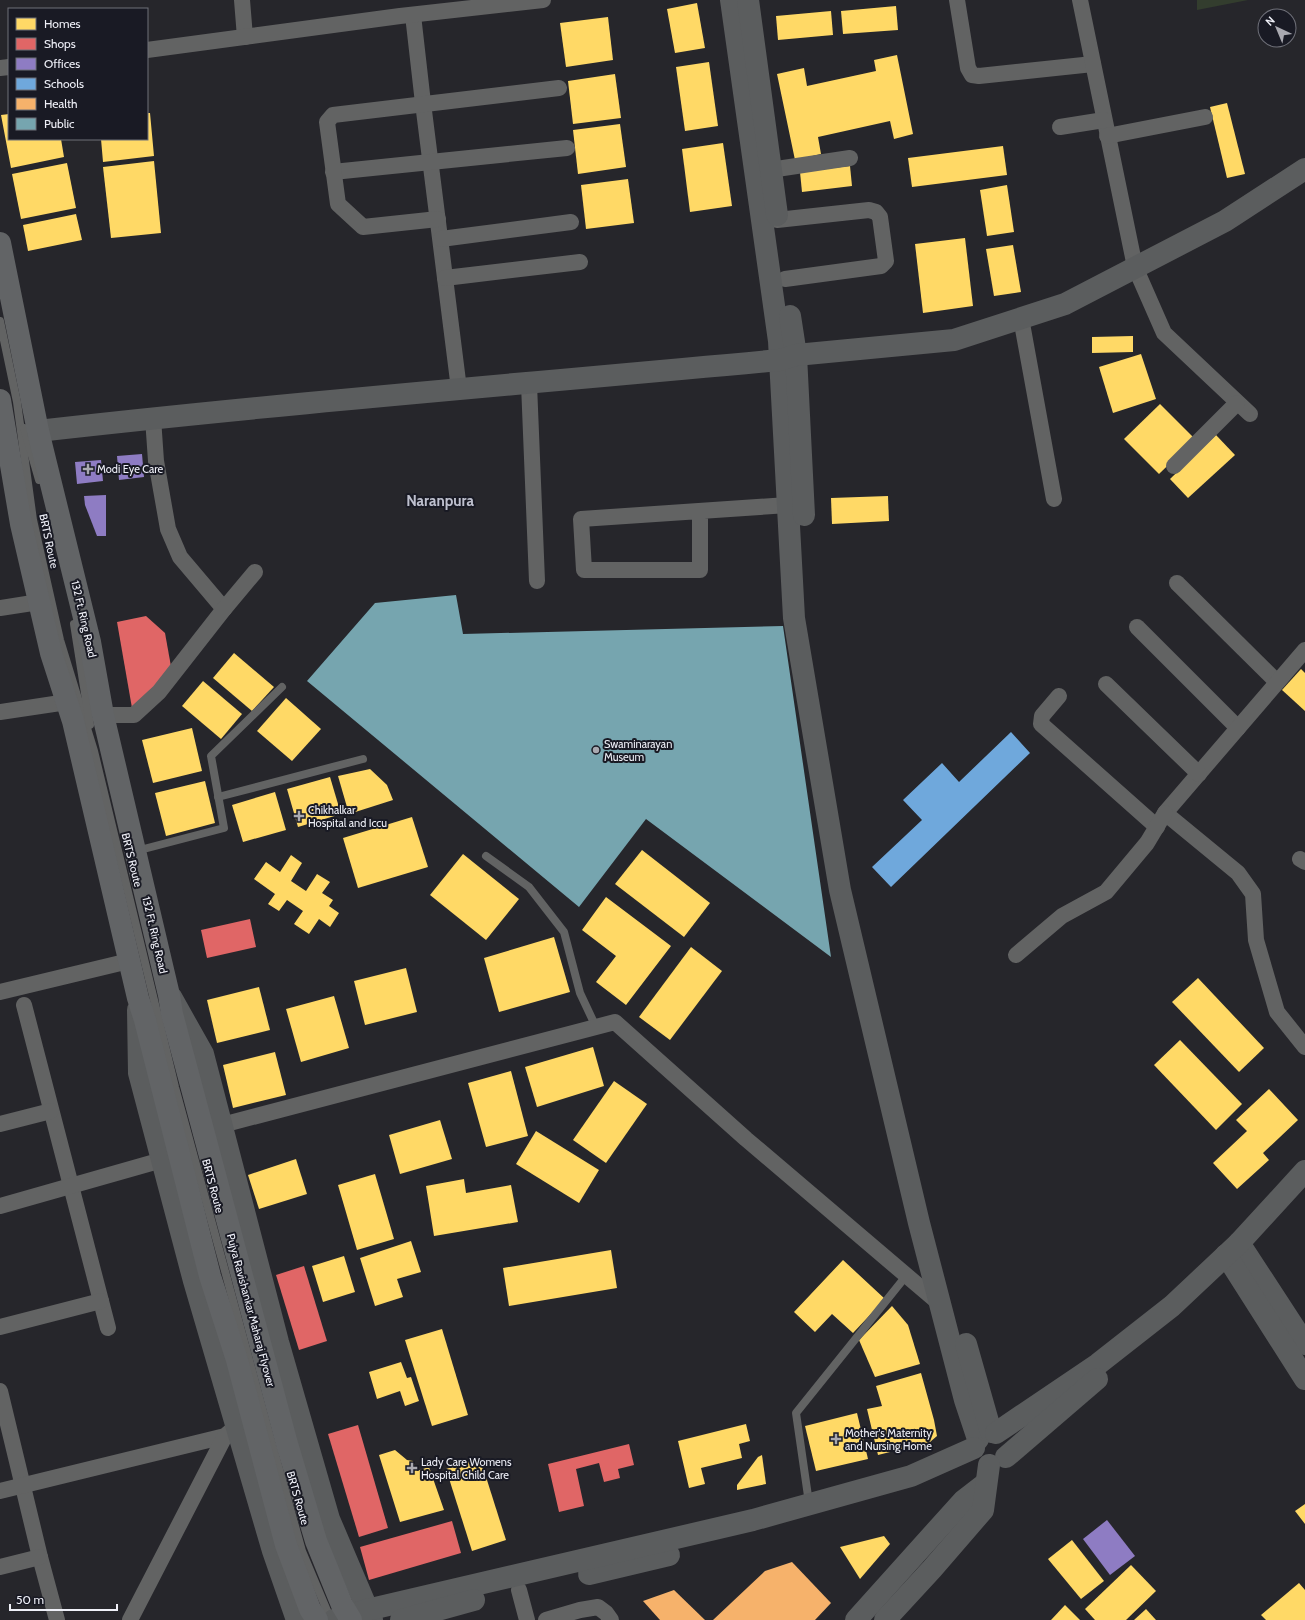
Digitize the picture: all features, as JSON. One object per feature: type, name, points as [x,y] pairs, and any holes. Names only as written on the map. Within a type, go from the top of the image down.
[{"type":"main road","name":"132 Ft. Ring Road","points":[[0,243],[38,431],[90,642],[103,715],[170,1004]]},
{"type":"main road","points":[[8,401],[21,524],[51,653],[73,721],[138,998],[146,1020],[210,1276],[236,1360],[286,1544],[310,1609],[317,1620]]},
{"type":"main road","name":"Pujya Ravishankar Maharaj Flyover","points":[[170,1004],[287,1444],[316,1541],[342,1605],[363,1617]]},
{"type":"street","points":[[242,0],[245,36]]},
{"type":"street","points":[[148,50],[505,3],[543,0]]},
{"type":"street","points":[[731,0],[778,333],[788,357],[809,616],[855,887],[987,1452],[963,1501],[871,1617]]},
{"type":"street","points":[[748,0],[785,279],[788,357],[788,505],[794,618],[840,890],[919,1223],[965,1400],[987,1452]]},
{"type":"street","points":[[958,0],[968,68],[972,75],[979,76],[1093,64]]},
{"type":"street","points":[[1080,0],[1135,267],[1164,333],[1250,414]]},
{"type":"street","points":[[413,15],[422,103],[441,239],[459,389]]},
{"type":"street","points":[[438,219],[363,227],[338,204],[327,122],[333,115],[422,103],[559,88]]},
{"type":"street","points":[[1060,127],[1106,128],[1205,117]]},
{"type":"street","points":[[333,172],[568,148]]},
{"type":"street","points":[[770,170],[850,158]]},
{"type":"street","points":[[38,431],[153,418],[459,389],[528,384],[954,340],[1065,304],[1225,221],[1305,169]]},
{"type":"street","points":[[777,220],[869,210],[876,212],[880,217],[886,261],[881,266],[785,279]]},
{"type":"street","points":[[441,239],[571,222]]},
{"type":"street","points":[[445,278],[580,262]]},
{"type":"street","points":[[1021,318],[1054,499]]},
{"type":"street","points":[[528,384],[537,581]]},
{"type":"street","points":[[1174,466],[1237,403]]},
{"type":"street","points":[[153,418],[156,461],[168,529],[180,557],[224,609]]},
{"type":"street","points":[[700,511],[700,570],[584,570],[582,519],[788,505]]},
{"type":"street","points":[[103,715],[134,715],[159,692],[255,572]]},
{"type":"street","points":[[1177,583],[1277,682]]},
{"type":"street","points":[[0,608],[39,602]]},
{"type":"street","points":[[1136,627],[1238,728]]},
{"type":"street","points":[[1016,955],[1062,916],[1106,892],[1147,843],[1165,813],[1305,650]]},
{"type":"street","points":[[1106,684],[1199,774]]},
{"type":"street","points":[[1059,696],[1042,716],[1041,724],[1157,827]]},
{"type":"street","points":[[0,712],[67,702]]},
{"type":"street","points":[[1165,813],[1238,873],[1253,894],[1256,940],[1277,1012],[1305,1047]]},
{"type":"street","points":[[0,992],[129,961]]},
{"type":"street","points":[[138,998],[139,1073],[194,1282],[231,1431],[297,1620]]},
{"type":"street","points":[[170,1004],[203,1054],[278,1342],[329,1519],[363,1617]]},
{"type":"street","points":[[24,1005],[108,1328]]},
{"type":"street","points":[[222,1125],[615,1022],[746,1139],[940,1304]]},
{"type":"street","points":[[0,1124],[51,1111]]},
{"type":"street","points":[[0,1206],[162,1160]]},
{"type":"street","points":[[1237,1255],[1305,1171]]},
{"type":"street","points":[[401,1620],[460,1603],[632,1565],[820,1516],[916,1488],[987,1452],[1105,1372],[1179,1314],[1237,1255],[1305,1191]]},
{"type":"street","points":[[1237,1255],[1305,1344]]},
{"type":"street","points":[[1237,1255],[1305,1379]]},
{"type":"street","points":[[0,1327],[101,1301]]},
{"type":"street","points":[[1,1399],[40,1558],[58,1620]]},
{"type":"street","points":[[0,1491],[231,1431]]},
{"type":"street","points":[[130,1620],[231,1431]]},
{"type":"street","points":[[333,1620],[363,1617],[722,1527],[911,1476],[987,1452]]},
{"type":"street","points":[[0,1567],[40,1558]]},
{"type":"street","points":[[519,1590],[527,1620]]},
{"type":"street","points":[[546,1620],[580,1610],[598,1607],[606,1613],[611,1620]]},
{"type":"lane","name":"BRTS Route","points":[[0,321],[8,401],[32,520],[60,640],[94,751],[175,1087],[225,1275],[302,1551],[333,1620]]},
{"type":"lane","name":"BRTS Route","points":[[8,401],[41,486]]},
{"type":"lane","name":"BRTS Route","points":[[72,616],[78,638],[94,751]]},
{"type":"lane","points":[[135,852],[224,828],[211,756],[282,687]]},
{"type":"lane","points":[[218,797],[363,759]]},
{"type":"lane","points":[[486,856],[529,887],[564,932],[580,993],[596,1027]]},
{"type":"lane","points":[[809,1504],[796,1413],[906,1276]]},
{"type":"green space","points":[[1197,0],[1248,0],[1197,10]]},
{"type":"building: Homes","points":[[697,3],[705,48],[675,53],[667,9]]},
{"type":"building: Homes","points":[[896,6],[898,30],[843,34],[841,11]]},
{"type":"building: Homes","points":[[831,11],[833,35],[778,40],[776,16]]},
{"type":"building: Homes","points":[[608,17],[613,60],[566,67],[560,23]]},
{"type":"building: Homes","points":[[897,55],[913,134],[894,139],[890,121],[818,137],[821,154],[795,160],[777,74],[804,68],[807,86],[876,71],[874,60]]},
{"type":"building: Homes","points":[[709,62],[718,126],[685,131],[676,67]]},
{"type":"building: Homes","points":[[615,74],[621,118],[573,124],[568,81]]},
{"type":"building: Homes","points":[[1227,103],[1245,174],[1227,178],[1210,107]]},
{"type":"building: Homes","points":[[148,113],[150,113],[154,156],[103,162],[101,140],[148,140]]},
{"type":"building: Homes","points":[[8,114],[8,140],[61,140],[64,157],[11,168],[1,115]]},
{"type":"building: Homes","points":[[620,124],[626,167],[578,174],[573,130]]},
{"type":"building: Homes","points":[[723,143],[732,206],[690,212],[682,149]]},
{"type":"building: Homes","points":[[1003,146],[1007,175],[912,187],[908,158]]},
{"type":"building: Homes","points":[[154,161],[161,233],[111,238],[103,167]]},
{"type":"building: Homes","points":[[67,163],[76,208],[21,219],[12,174]]},
{"type":"building: Homes","points":[[850,166],[852,186],[802,192],[800,172]]},
{"type":"building: Homes","points":[[628,179],[634,223],[586,229],[581,185]]},
{"type":"building: Homes","points":[[1007,185],[1014,232],[987,236],[980,190]]},
{"type":"building: Homes","points":[[76,214],[82,240],[28,251],[23,225]]},
{"type":"building: Homes","points":[[965,238],[973,306],[923,313],[915,244]]},
{"type":"building: Homes","points":[[1013,245],[1021,292],[994,296],[986,249]]},
{"type":"building: Homes","points":[[1133,336],[1133,352],[1092,353],[1092,337]]},
{"type":"building: Homes","points":[[1141,354],[1156,399],[1113,413],[1099,367]]},
{"type":"building: Homes","points":[[1160,404],[1195,439],[1159,474],[1124,439]]},
{"type":"building: Homes","points":[[1216,435],[1235,455],[1188,498],[1170,479]]},
{"type":"building: Homes","points":[[888,496],[889,521],[832,524],[831,498]]},
{"type":"building: Homes","points":[[234,653],[274,687],[252,711],[213,678]]},
{"type":"building: Homes","points":[[1301,669],[1305,673],[1305,711],[1282,690]]},
{"type":"building: Homes","points":[[203,681],[242,714],[221,739],[182,706]]},
{"type":"building: Homes","points":[[286,698],[321,729],[292,761],[257,731]]},
{"type":"building: Homes","points":[[192,728],[202,771],[153,783],[142,740]]},
{"type":"building: Homes","points":[[370,769],[387,785],[393,800],[349,814],[338,776]]},
{"type":"building: Homes","points":[[330,777],[341,814],[298,827],[287,789]]},
{"type":"building: Homes","points":[[205,781],[215,823],[166,836],[155,793]]},
{"type":"building: Homes","points":[[275,792],[286,830],[243,842],[232,805]]},
{"type":"building: Homes","points":[[412,817],[428,867],[358,888],[343,838]]},
{"type":"building: Homes","points":[[642,850],[710,903],[684,937],[615,884]]},
{"type":"building: Homes","points":[[463,854],[519,899],[486,940],[430,895]]},
{"type":"building: Homes","points":[[291,855],[302,863],[291,881],[306,891],[317,874],[330,882],[322,893],[333,900],[329,906],[339,913],[330,927],[319,919],[309,934],[294,924],[303,911],[287,900],[279,911],[268,904],[275,894],[254,879],[266,862],[280,872]]},
{"type":"building: Homes","points":[[606,897],[671,946],[626,1005],[596,982],[616,956],[582,930]]},
{"type":"building: Homes","points":[[554,937],[570,992],[499,1012],[484,958]]},
{"type":"building: Homes","points":[[691,947],[722,971],[670,1040],[639,1017]]},
{"type":"building: Homes","points":[[406,968],[417,1012],[365,1025],[354,981]]},
{"type":"building: Homes","points":[[1198,978],[1264,1048],[1239,1072],[1172,1002]]},
{"type":"building: Homes","points":[[259,987],[270,1030],[217,1043],[207,1000]]},
{"type":"building: Homes","points":[[334,996],[349,1048],[301,1062],[286,1009]]},
{"type":"building: Homes","points":[[1180,1040],[1242,1104],[1216,1130],[1154,1065]]},
{"type":"building: Homes","points":[[593,1047],[604,1086],[537,1107],[525,1067]]},
{"type":"building: Homes","points":[[275,1052],[286,1095],[233,1108],[223,1065]]},
{"type":"building: Homes","points":[[511,1071],[528,1136],[486,1147],[468,1083]]},
{"type":"building: Homes","points":[[614,1081],[647,1104],[606,1163],[573,1140]]},
{"type":"building: Homes","points":[[1269,1089],[1298,1120],[1263,1153],[1269,1160],[1237,1189],[1213,1163],[1247,1131],[1236,1120]]},
{"type":"building: Homes","points":[[440,1120],[452,1159],[400,1174],[389,1135]]},
{"type":"building: Homes","points":[[536,1131],[599,1170],[579,1203],[516,1164]]},
{"type":"building: Homes","points":[[296,1159],[307,1194],[259,1209],[248,1175]]},
{"type":"building: Homes","points":[[375,1174],[394,1239],[357,1250],[338,1185]]},
{"type":"building: Homes","points":[[464,1179],[466,1193],[511,1185],[518,1222],[434,1236],[426,1186]]},
{"type":"building: Homes","points":[[411,1241],[421,1272],[397,1279],[403,1297],[375,1306],[360,1258]]},
{"type":"building: Homes","points":[[611,1250],[617,1288],[509,1306],[503,1268]]},
{"type":"building: Homes","points":[[344,1256],[355,1292],[323,1302],[312,1266]]},
{"type":"building: Homes","points":[[843,1260],[885,1299],[853,1333],[832,1314],[815,1332],[794,1312]]},
{"type":"building: Homes","points":[[892,1306],[908,1325],[920,1364],[875,1377],[859,1340]]},
{"type":"building: Homes","points":[[442,1329],[468,1415],[432,1426],[405,1340]]},
{"type":"building: Homes","points":[[401,1362],[407,1378],[411,1377],[419,1401],[405,1406],[400,1391],[377,1399],[369,1372]]},
{"type":"building: Homes","points":[[921,1373],[937,1436],[930,1442],[878,1455],[867,1409],[882,1406],[876,1386]]},
{"type":"building: Homes","points":[[857,1413],[868,1459],[816,1471],[805,1426]]},
{"type":"building: Homes","points":[[746,1424],[750,1441],[739,1444],[742,1458],[701,1468],[705,1484],[689,1488],[678,1441]]},
{"type":"building: Homes","points":[[395,1450],[407,1460],[413,1461],[417,1471],[429,1467],[444,1510],[400,1522],[379,1455]]},
{"type":"building: Homes","points":[[762,1455],[766,1484],[737,1490],[737,1485],[758,1457]]},
{"type":"building: Homes","points":[[480,1458],[506,1540],[472,1551],[446,1469]]},
{"type":"building: Homes","points":[[1305,1504],[1305,1524],[1295,1511]]},
{"type":"building: Homes","points":[[884,1536],[890,1544],[860,1579],[840,1547]]},
{"type":"building: Homes","points":[[1072,1540],[1104,1581],[1081,1599],[1048,1559]]},
{"type":"building: Homes","points":[[1131,1565],[1156,1591],[1126,1620],[1095,1620],[1085,1609]]},
{"type":"building: Homes","points":[[1299,1583],[1305,1590],[1305,1620],[1266,1620],[1261,1615]]},
{"type":"building: Homes","points":[[1065,1605],[1080,1620],[1051,1620]]},
{"type":"building: Homes","points":[[1146,1609],[1156,1620],[1134,1620]]},
{"type":"building: Shops","points":[[146,616],[165,633],[172,672],[132,708],[117,622]]},
{"type":"building: Shops","points":[[250,919],[256,947],[207,958],[201,930]]},
{"type":"building: Shops","points":[[304,1266],[327,1341],[299,1350],[276,1275]]},
{"type":"building: Shops","points":[[358,1425],[388,1528],[359,1537],[328,1434]]},
{"type":"building: Shops","points":[[629,1444],[634,1465],[618,1469],[620,1478],[604,1482],[599,1463],[576,1469],[584,1506],[559,1512],[548,1464]]},
{"type":"building: Shops","points":[[452,1521],[461,1553],[369,1580],[360,1547]]},
{"type":"building: Offices","points":[[142,454],[144,477],[119,480],[117,456]]},
{"type":"building: Offices","points":[[101,460],[103,481],[77,484],[75,462]]},
{"type":"building: Offices","points":[[106,495],[106,536],[97,536],[85,505],[84,496]]},
{"type":"building: Offices","points":[[1107,1520],[1135,1556],[1110,1575],[1083,1539]]},
{"type":"building: Schools","points":[[1011,732],[1030,753],[891,887],[872,867],[922,820],[903,800],[942,763],[959,782]]},
{"type":"building: Health","points":[[792,1562],[831,1603],[815,1620],[713,1620],[765,1571]]},
{"type":"building: Health","points":[[674,1590],[705,1620],[660,1620],[643,1601]]},
{"type":"building: Public","name":"Swaminarayan Museum","points":[[456,595],[463,634],[783,626],[831,957],[646,819],[579,907],[307,681],[375,603]]},
{"type":"place","name":"Modi Eye Care","points":[[88,469]]},
{"type":"place","name":"Swaminarayan Museum","points":[[596,750]]},
{"type":"place","name":"Chikhalkar Hospital and Iccu","points":[[299,816]]},
{"type":"place","name":"Mother's Maternity and Nursing Home","points":[[836,1439]]},
{"type":"place","name":"Lady Care Womens Hospital Child Care","points":[[412,1468]]},
{"type":"district","name":"Naranpura","points":[[440,501]]}]
